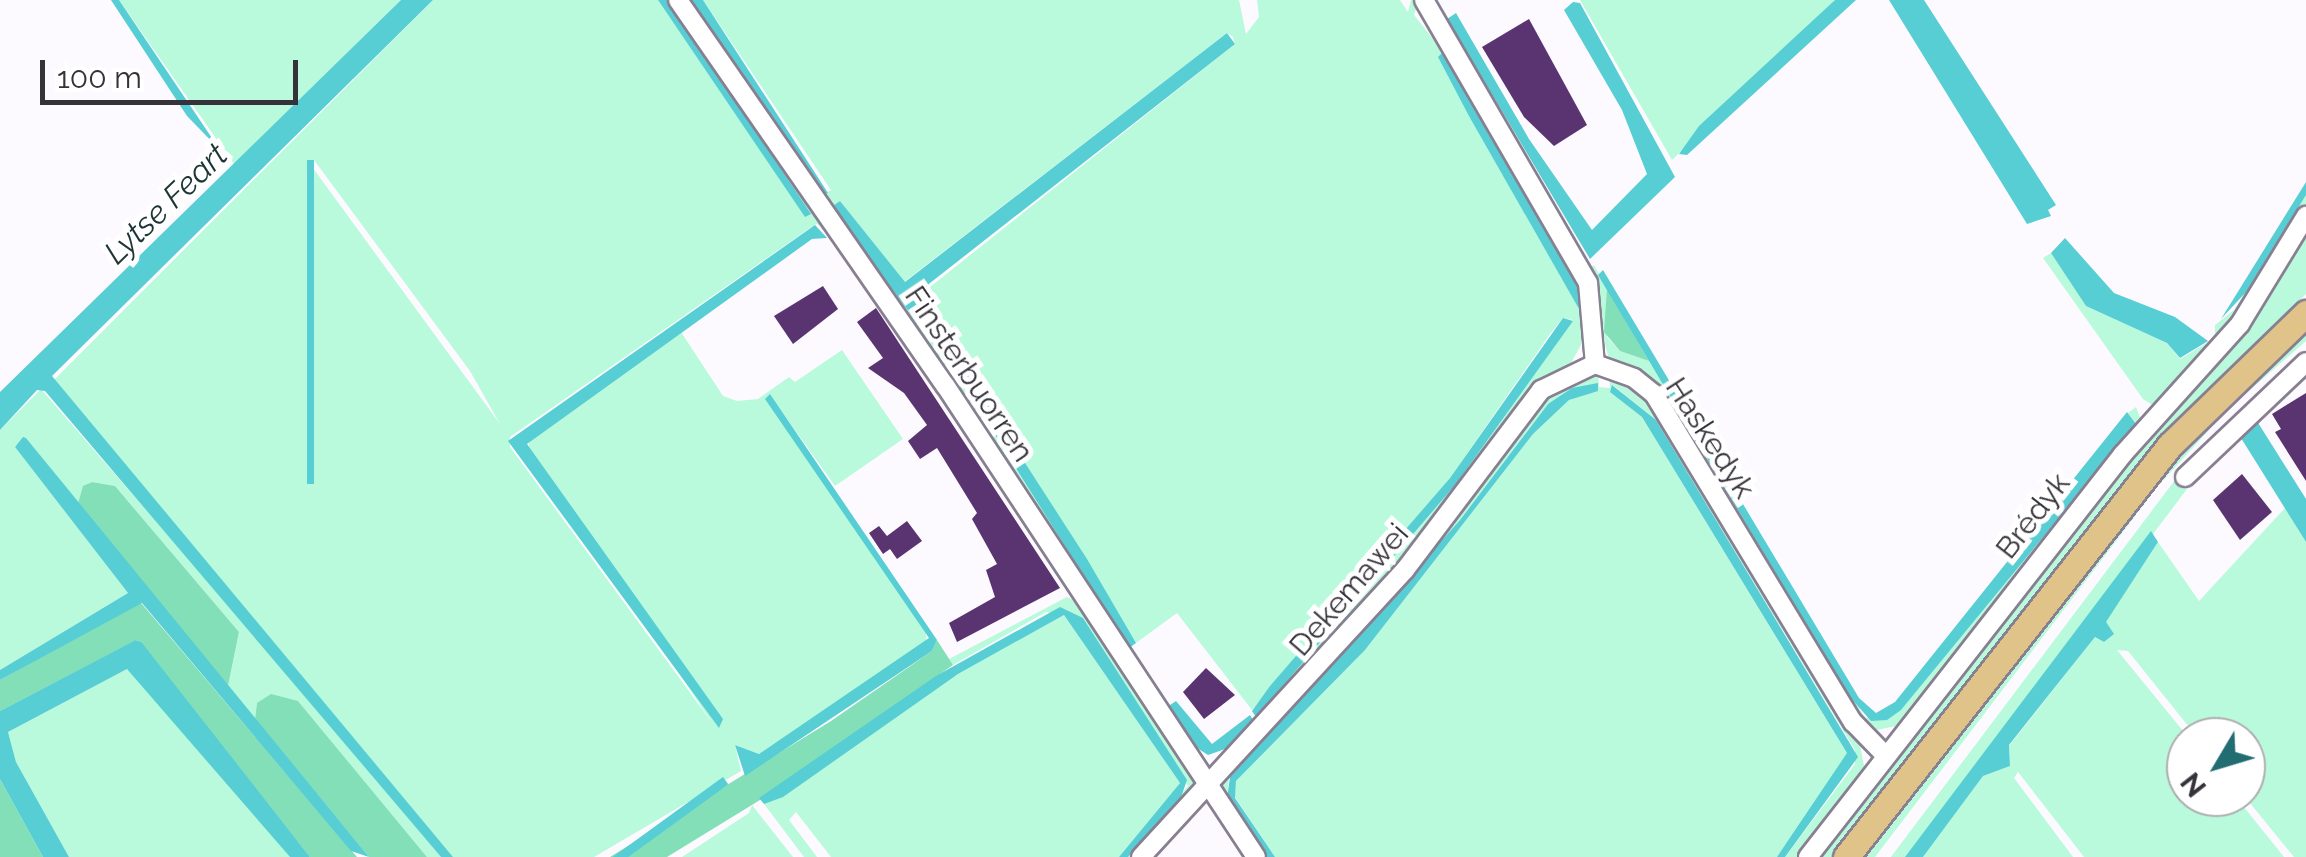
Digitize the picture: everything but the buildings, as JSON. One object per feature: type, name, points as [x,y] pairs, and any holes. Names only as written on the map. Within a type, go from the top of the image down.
[{"type":"main road","name":"Brédyk","points":[[1846,857],[2170,445],[2306,313]]},
{"type":"street","name":"Finsterbuorren","points":[[678,0],[946,386],[1256,857]]},
{"type":"street","points":[[1424,0],[1588,283],[1595,364]]},
{"type":"street","name":"Brédyk","points":[[1808,857],[2122,454],[2240,324],[2306,216]]},
{"type":"street","points":[[2185,477],[2306,362]]},
{"type":"street","name":"Dekemawei","points":[[1141,857],[1414,559],[1541,390],[1595,364]]},
{"type":"street","name":"Haskedyk","points":[[1595,364],[1634,378],[1654,394],[1853,722],[1885,755]]},
{"type":"green space","points":[[119,0],[401,0],[234,164]]},
{"type":"green space","points":[[433,0],[658,0],[805,216],[810,214],[669,0],[674,0],[829,233],[817,224],[810,228],[510,437],[510,447],[713,724],[529,449],[529,438],[681,332],[723,396],[737,401],[758,399],[789,377],[795,382],[842,350],[903,439],[835,486],[770,395],[766,399],[926,632],[927,644],[759,754],[735,745],[741,771],[594,857],[453,857],[53,381]],"holes":[[[307,160],[314,160],[470,371],[500,424]]]},
{"type":"green space","points":[[683,0],[690,0],[822,195],[831,190],[703,0],[1239,0],[1246,34],[1259,17],[1257,0],[1400,0],[1408,12],[1411,0],[1419,0],[1414,15],[1462,75],[1573,263],[1587,294],[1587,334],[1571,363],[1530,395],[1402,567],[1260,721],[1271,697],[1456,484],[1573,320],[1563,318],[1450,478],[1252,710],[1177,613],[1136,643],[915,299],[1235,44],[1233,37],[1227,33],[904,282],[840,201],[831,207],[965,387],[1129,648],[1124,651],[970,403]],"holes":[[[1441,54],[1579,282],[1579,309],[1470,118]]]},
{"type":"green space","points":[[1580,0],[1835,0],[1672,160]]},
{"type":"green space","points":[[2306,195],[2306,207],[2246,308],[2154,406],[2143,399],[2043,258],[2051,253],[2086,306],[2167,343],[2180,359],[2215,338],[2215,325],[2234,310]]},
{"type":"green space","points":[[2306,228],[2306,294],[2156,446],[1834,857],[1816,857]]},
{"type":"green space","points":[[1594,265],[1607,289],[1607,337],[1620,351],[1649,361],[1865,718],[1901,710],[2136,424],[2128,413],[2136,407],[2142,423],[1901,725],[1872,731],[1660,394],[1608,356],[1587,270]]},
{"type":"green space","points":[[1607,289],[1649,361],[1620,351],[1604,332]]},
{"type":"green space","points":[[2306,330],[2306,341],[2228,409],[2158,486],[1875,857],[1857,857],[2174,456]]},
{"type":"green space","points":[[1598,372],[1599,387],[1548,404],[1460,520],[1229,777],[1227,799],[1266,857],[1261,857],[1219,795],[1218,782],[1541,396]]},
{"type":"green space","points":[[1609,373],[1650,397],[1859,740],[1865,771],[1801,857],[1785,857],[1855,764],[1855,750],[1656,420],[1613,385],[1611,392],[1642,417],[1847,753],[1846,762],[1777,857],[1275,857],[1235,797],[1236,781],[1365,650],[1533,434],[1569,400],[1599,387],[1610,388]]},
{"type":"green space","points":[[41,389],[441,857],[427,857],[298,701],[257,703],[255,719],[228,686],[239,632],[115,486],[91,482],[83,487],[78,503],[26,438],[15,447],[128,593],[0,670],[0,430]]},
{"type":"green space","points":[[2175,480],[2187,489],[1910,857],[1891,857]]},
{"type":"green space","points":[[92,482],[115,486],[239,632],[228,686],[78,503],[83,486]]},
{"type":"green space","points":[[2285,508],[2306,542],[2306,857],[2294,857],[2261,817],[2266,817],[2266,717],[2181,717],[2128,651],[2117,650],[2172,717],[2166,717],[2166,817],[2252,817],[2284,857],[2084,857],[2018,772],[2014,778],[2073,857],[1923,857],[1983,776],[2010,766],[2009,746],[2095,637],[2104,642],[2113,634],[2105,623],[2158,542],[2199,601]]},
{"type":"green space","points":[[1067,597],[1080,603],[1193,777],[1193,789],[1136,857],[1128,857],[1188,786],[1083,618],[1046,612],[953,665],[949,659]]},
{"type":"green space","points":[[139,602],[357,857],[310,857],[137,640],[0,711],[0,680]]},
{"type":"green space","points":[[1064,615],[1180,783],[1119,857],[831,857],[796,812],[789,820],[817,857],[804,857],[764,804],[958,674]]},
{"type":"green space","points":[[937,640],[953,665],[760,800],[667,857],[610,857],[831,721],[932,651]]},
{"type":"green space","points":[[127,669],[137,674],[290,857],[69,857],[16,762],[8,732]]},
{"type":"green space","points":[[271,694],[298,701],[427,857],[369,857],[255,719],[257,703]]},
{"type":"green space","points":[[0,779],[43,857],[0,857]]},
{"type":"green space","points":[[752,805],[793,857],[682,857],[749,813]]},
{"type":"water","points":[[111,0],[119,0],[220,150],[187,116]]},
{"type":"water","points":[[401,0],[433,0],[52,376],[453,857],[441,857],[45,391],[37,390],[0,430],[0,392]]},
{"type":"water","points":[[658,0],[669,0],[811,214],[805,217]]},
{"type":"water","points":[[690,0],[703,0],[828,193],[822,195]]},
{"type":"water","points":[[1835,0],[1856,0],[1687,155],[1679,154],[1699,126]]},
{"type":"water","points":[[1889,0],[1924,0],[2056,205],[2048,210],[2051,216],[2027,224]]},
{"type":"water","points":[[1573,2],[1580,3],[1675,177],[1590,259],[1447,19],[1456,13],[1529,139],[1592,230],[1647,174],[1622,110],[1564,10]]},
{"type":"water","points":[[1227,33],[1235,44],[916,294],[1087,559],[1136,643],[1129,648],[965,387],[831,207],[840,201],[905,282]]},
{"type":"water","points":[[1442,53],[1579,282],[1579,309],[1470,118],[1438,57]]},
{"type":"water","points":[[307,160],[314,160],[314,484],[307,484]]},
{"type":"water","points":[[2306,182],[2306,195],[2247,291],[2221,319]]},
{"type":"water","points":[[815,225],[827,238],[812,239],[527,444],[723,719],[719,728],[508,441]]},
{"type":"water","points":[[2065,238],[2114,293],[2175,317],[2208,341],[2180,358],[2167,343],[2086,306],[2051,253]]},
{"type":"water","points":[[1603,270],[1859,698],[1876,713],[1895,702],[2127,412],[2136,424],[1901,710],[1887,720],[1871,721],[1849,696],[1649,361],[1598,275]]},
{"type":"water","points":[[1563,318],[1573,321],[1456,484],[1256,717],[1252,711],[1270,686],[1450,478]]},
{"type":"water","points":[[1598,383],[1598,391],[1569,400],[1533,434],[1365,650],[1236,781],[1235,798],[1275,857],[1266,857],[1227,799],[1230,777],[1460,520],[1548,404],[1572,388]]},
{"type":"water","points":[[1612,385],[1656,420],[1858,757],[1785,857],[1777,857],[1847,753],[1642,417],[1610,392]]},
{"type":"water","points":[[770,394],[937,640],[932,651],[745,776],[735,745],[759,754],[929,638],[765,399]]},
{"type":"water","points":[[2255,418],[2306,499],[2306,542],[2236,430]]},
{"type":"water","points":[[23,437],[369,857],[351,851],[142,603],[0,680],[0,670],[128,593],[15,447]]},
{"type":"water","points":[[2151,531],[2158,542],[2106,622],[2114,634],[2104,642],[2095,637],[2009,745],[2010,766],[1983,776],[1923,857],[1905,857]]},
{"type":"water","points":[[1060,607],[1083,618],[1187,780],[1179,803],[1128,857],[1119,857],[1180,783],[1064,615],[958,674],[783,797],[764,804],[759,798],[936,676]]},
{"type":"water","points":[[136,640],[310,857],[290,857],[127,669],[8,732],[16,762],[69,857],[43,857],[0,779],[0,711]]},
{"type":"water","points":[[1176,701],[1212,744],[1250,715],[1253,720],[1225,749],[1208,755],[1194,746],[1167,707]]},
{"type":"water","points":[[723,777],[728,784],[628,857],[613,857]]},
{"type":"water label","name":"Lytse Feart","points":[[166,204]]}]
